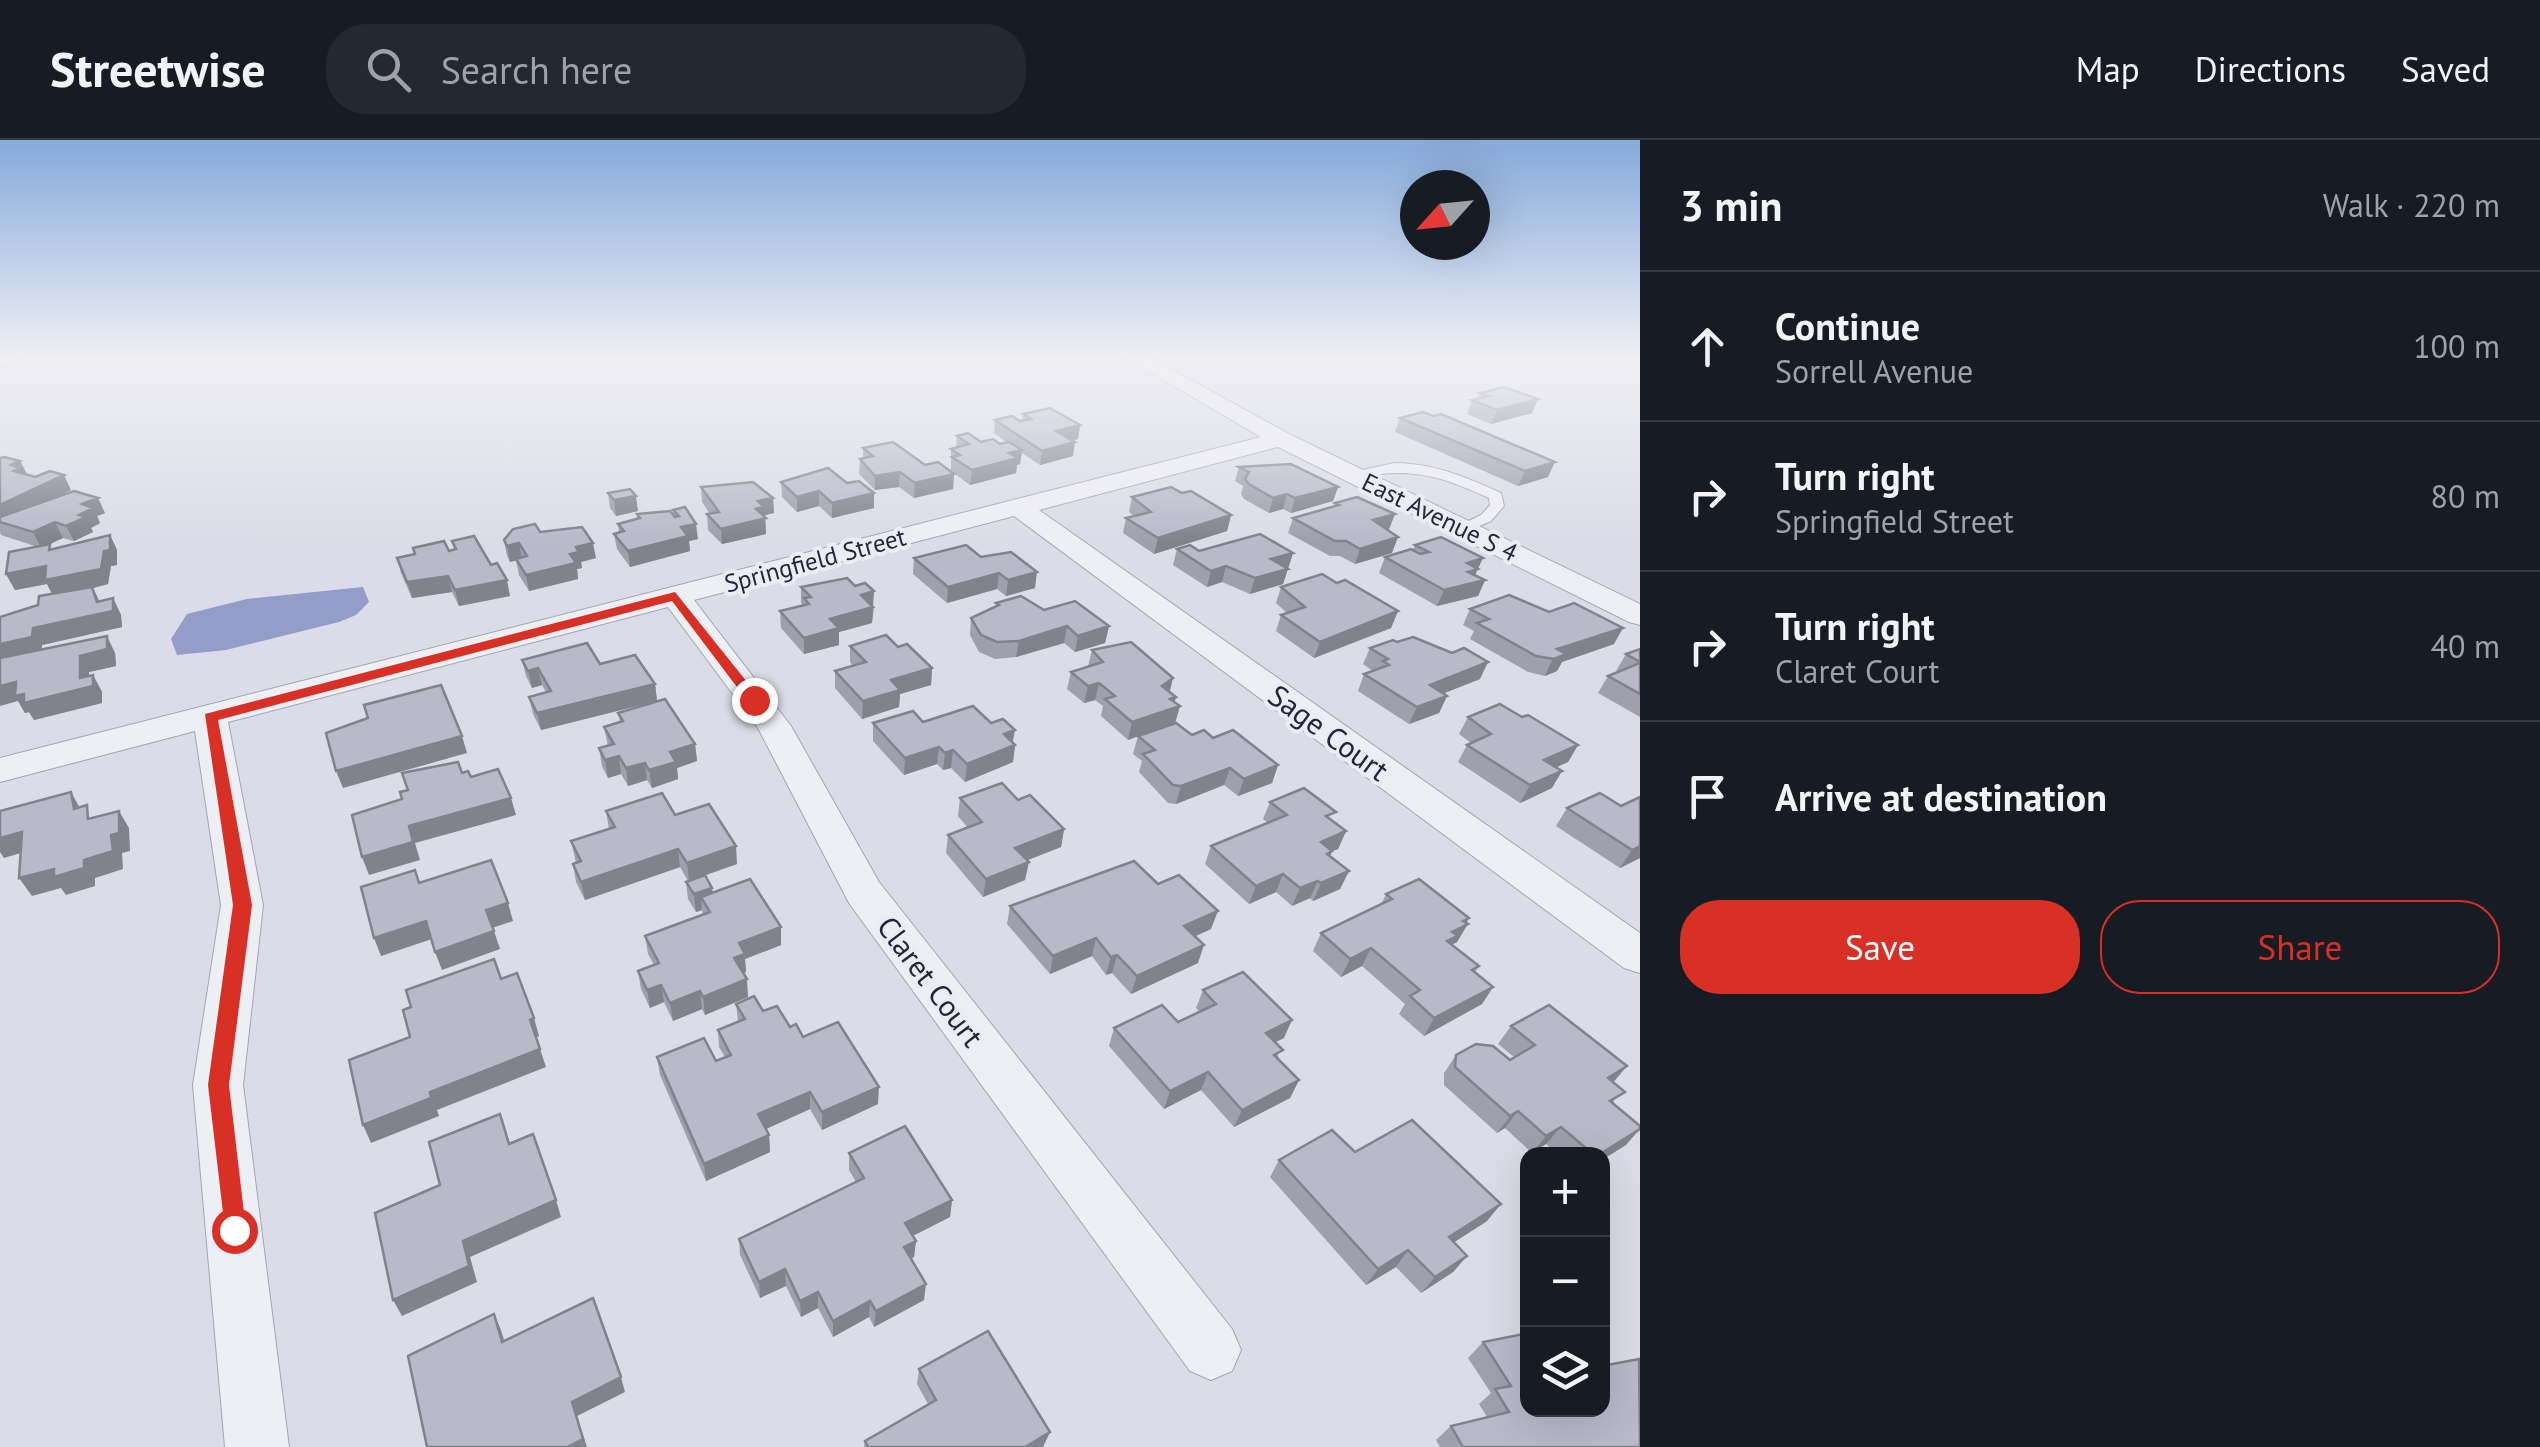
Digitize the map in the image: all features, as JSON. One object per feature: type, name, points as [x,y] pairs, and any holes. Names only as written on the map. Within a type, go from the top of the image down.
[{"type":"street","name":"East Avenue S 4","points":[[1245,419],[1640,616]]},
{"type":"street","name":"Springfield Street","points":[[0,770],[1281,439]]},
{"type":"street","name":"Sage Court","points":[[1018,507],[1640,956]]},
{"type":"street","name":"Claret Court","points":[[675,596],[774,726],[864,892],[1211,1350]]},
{"type":"street","points":[[210,718],[242,905],[218,1085],[257,1447]]},
{"type":"lane","points":[[1352,474],[1396,464],[1425,468],[1496,496],[1497,506],[1486,518],[1463,529]]},
{"type":"water","points":[[363,587],[369,602],[356,615],[339,622],[226,650],[177,655],[171,639],[187,614],[247,599]]},
{"type":"building","points":[[1069,419],[1080,425],[1056,431],[1075,442],[1042,451],[995,420]]},
{"type":"building","points":[[1402,419],[1453,419],[1555,462],[1525,471]]},
{"type":"building","points":[[968,433],[981,442],[1009,442],[1022,450],[1009,453],[1018,458],[972,470],[952,457],[960,455],[951,449],[969,444],[957,436]]},
{"type":"building","points":[[893,442],[925,465],[938,462],[954,474],[915,483],[900,472],[875,476],[860,459],[873,456],[863,448]]},
{"type":"building","points":[[0,458],[20,461],[11,465],[21,468],[14,471],[35,477],[50,471],[64,475],[0,505]]},
{"type":"building","points":[[1291,464],[1338,487],[1295,498],[1287,494],[1273,498],[1249,484],[1245,479],[1249,472],[1239,467]]},
{"type":"building","points":[[828,468],[847,483],[859,481],[874,493],[832,503],[819,491],[797,497],[781,482]]},
{"type":"building","points":[[753,482],[773,498],[758,501],[764,507],[756,509],[766,518],[721,529],[707,514],[719,512],[701,487]]},
{"type":"building","points":[[1171,487],[1182,493],[1191,491],[1231,515],[1158,538],[1126,518],[1151,512],[1132,497]]},
{"type":"building","points":[[630,489],[636,496],[614,500],[608,493]]},
{"type":"building","points":[[74,491],[98,498],[82,504],[93,508],[79,515],[86,517],[66,526],[55,522],[33,532],[0,522],[0,517]]},
{"type":"building","points":[[1357,497],[1395,514],[1373,520],[1398,537],[1360,549],[1346,541],[1335,541],[1293,518],[1339,505],[1335,503]]},
{"type":"building","points":[[685,507],[696,524],[681,527],[688,536],[628,551],[614,534],[624,531],[618,524],[640,518],[637,514],[670,511],[675,517],[679,516],[673,510]]},
{"type":"building","points":[[535,524],[540,532],[582,527],[593,543],[576,547],[579,552],[570,554],[576,563],[526,575],[516,559],[527,556],[519,543],[507,546],[504,540],[513,529]]},
{"type":"building","points":[[1260,534],[1293,553],[1271,559],[1288,569],[1255,578],[1226,566],[1211,571],[1177,549],[1190,545],[1199,551]]},
{"type":"building","points":[[110,535],[110,550],[104,551],[101,569],[45,580],[46,566],[6,574],[9,552],[50,544],[49,550]]},
{"type":"building","points":[[474,536],[491,565],[497,563],[507,580],[455,590],[448,576],[407,582],[397,558],[415,554],[413,548],[444,541],[449,551],[456,549],[452,541]]},
{"type":"building","points":[[1441,537],[1483,558],[1467,563],[1478,569],[1468,572],[1485,580],[1444,590],[1385,557],[1411,549],[1420,554],[1429,552],[1415,545]]},
{"type":"building","points":[[966,545],[981,557],[1011,552],[1037,572],[1008,580],[999,573],[948,587],[914,558]]},
{"type":"building","points":[[1322,574],[1337,583],[1345,580],[1398,611],[1320,642],[1281,615],[1305,607],[1281,587]]},
{"type":"building","points":[[847,578],[855,586],[865,583],[874,591],[861,595],[873,607],[830,619],[839,628],[804,638],[780,611],[809,604],[804,598],[811,597],[801,587]]},
{"type":"building","points":[[92,587],[97,602],[113,598],[113,611],[33,628],[32,637],[0,644],[0,617],[38,605],[39,596]]},
{"type":"building","points":[[1509,595],[1549,612],[1574,603],[1623,628],[1557,649],[1566,654],[1554,659],[1536,656],[1477,623],[1489,619],[1470,609]]},
{"type":"building","points":[[1021,596],[1044,610],[1075,601],[1109,626],[1078,636],[1067,626],[1019,641],[997,642],[981,635],[971,618],[999,605],[996,603]]},
{"type":"building","points":[[886,635],[898,647],[907,644],[932,668],[891,680],[900,690],[863,701],[835,671],[866,662],[850,646]]},
{"type":"building","points":[[107,636],[107,649],[80,656],[80,678],[93,675],[93,686],[24,703],[24,694],[15,696],[16,682],[0,686],[0,658]]},
{"type":"building","points":[[1413,637],[1452,653],[1464,648],[1488,662],[1430,685],[1447,696],[1417,707],[1364,674],[1389,665],[1383,661],[1388,659],[1370,648]]},
{"type":"building","points":[[1131,642],[1173,678],[1162,686],[1176,697],[1170,699],[1180,706],[1132,722],[1105,699],[1115,696],[1099,683],[1088,686],[1071,672],[1103,662],[1092,650]]},
{"type":"building","points":[[587,643],[600,664],[635,655],[655,684],[537,713],[529,697],[551,691],[538,668],[528,671],[522,660]]},
{"type":"building","points":[[1640,649],[1640,662],[1626,654]]},
{"type":"building","points":[[1640,663],[1640,694],[1608,676]]},
{"type":"building","points":[[441,685],[462,736],[336,771],[326,733],[368,718],[364,705]]},
{"type":"building","points":[[665,699],[695,744],[670,752],[676,762],[649,770],[645,763],[626,768],[619,756],[605,760],[599,748],[614,744],[604,727],[623,721],[618,713]]},
{"type":"building","points":[[1500,704],[1522,717],[1528,715],[1578,745],[1544,760],[1562,771],[1530,785],[1467,745],[1491,734],[1468,717]]},
{"type":"building","points":[[973,706],[991,723],[1003,719],[1015,730],[1004,734],[1015,745],[967,764],[953,750],[945,753],[939,747],[905,758],[873,723],[913,711],[923,722]]},
{"type":"building","points":[[1176,723],[1192,735],[1204,730],[1213,738],[1233,730],[1278,765],[1244,779],[1230,768],[1181,786],[1173,785],[1143,754],[1155,750],[1138,736]]},
{"type":"building","points":[[458,762],[462,773],[468,771],[471,777],[498,769],[511,798],[409,826],[413,842],[362,857],[352,815],[402,799],[400,792],[408,790],[402,773]]},
{"type":"building","points":[[1002,783],[1018,800],[1030,795],[1064,829],[1015,848],[1029,862],[986,879],[948,835],[982,822],[960,798]]},
{"type":"building","points":[[1304,788],[1336,812],[1326,816],[1346,831],[1321,842],[1332,851],[1327,854],[1349,871],[1300,888],[1283,874],[1256,886],[1211,846],[1287,815],[1270,802]]},
{"type":"building","points":[[71,792],[74,809],[87,805],[88,819],[119,811],[119,833],[111,835],[113,851],[84,860],[84,868],[54,877],[54,869],[19,878],[22,832],[0,838],[0,811]]},
{"type":"building","points":[[662,793],[675,815],[709,804],[736,846],[687,863],[678,849],[581,882],[573,864],[581,861],[571,841],[615,827],[606,811]]},
{"type":"building","points":[[1600,793],[1621,806],[1640,797],[1640,846],[1632,850],[1567,808]]},
{"type":"building","points":[[491,860],[508,903],[486,910],[494,931],[435,952],[426,921],[374,938],[361,887],[415,870],[419,883]]},
{"type":"building","points":[[1134,861],[1158,884],[1179,875],[1218,911],[1184,926],[1204,945],[1137,976],[1117,955],[1111,957],[1096,938],[1053,956],[1010,906]]},
{"type":"building","points":[[705,875],[712,888],[694,894],[686,882]]},
{"type":"building","points":[[750,879],[781,927],[739,943],[745,954],[734,958],[747,979],[703,997],[700,991],[670,1003],[661,985],[647,990],[638,971],[659,963],[645,936],[710,912],[701,897]]},
{"type":"building","points":[[1419,879],[1469,918],[1463,921],[1468,924],[1452,932],[1458,936],[1447,941],[1479,966],[1472,970],[1493,987],[1434,1018],[1410,996],[1420,990],[1371,948],[1350,959],[1321,933],[1392,899],[1386,894]]},
{"type":"building","points":[[494,959],[501,979],[517,973],[534,1018],[530,1020],[540,1049],[430,1092],[431,1098],[363,1125],[349,1060],[410,1037],[403,1010],[411,1007],[406,990]]},
{"type":"building","points":[[1243,972],[1292,1020],[1266,1033],[1283,1050],[1274,1055],[1299,1080],[1242,1110],[1208,1072],[1170,1091],[1114,1028],[1162,1005],[1178,1022],[1216,1004],[1203,990]]},
{"type":"building","points":[[754,996],[763,1011],[777,1006],[790,1027],[796,1024],[803,1037],[838,1022],[879,1087],[822,1112],[810,1092],[758,1114],[769,1135],[704,1164],[657,1057],[704,1038],[716,1061],[731,1055],[718,1030],[745,1019],[736,1004]]},
{"type":"building","points":[[1549,1005],[1627,1066],[1608,1078],[1625,1092],[1610,1101],[1640,1129],[1610,1148],[1585,1147],[1561,1127],[1546,1136],[1518,1111],[1510,1116],[1455,1067],[1456,1055],[1476,1044],[1493,1046],[1510,1060],[1535,1045],[1511,1026]]},
{"type":"building","points":[[500,1114],[509,1144],[533,1134],[556,1200],[463,1241],[469,1266],[393,1300],[375,1213],[440,1185],[429,1142]]},
{"type":"building","points":[[1412,1120],[1501,1204],[1449,1237],[1467,1256],[1435,1277],[1408,1250],[1378,1269],[1279,1160],[1332,1130],[1355,1152]]},
{"type":"building","points":[[905,1126],[952,1200],[905,1223],[916,1241],[904,1247],[926,1284],[876,1311],[870,1301],[833,1321],[818,1292],[800,1301],[785,1269],[759,1282],[739,1239],[864,1178],[849,1153]]},
{"type":"building","points":[[593,1298],[621,1377],[572,1402],[583,1439],[567,1447],[427,1447],[408,1356],[494,1314],[502,1342]]},
{"type":"building","points":[[988,1331],[1050,1432],[1025,1447],[868,1447],[865,1441],[936,1400],[919,1369]]},
{"type":"building","points":[[1520,1335],[1520,1417],[1610,1417],[1610,1364],[1639,1359],[1640,1447],[1463,1447],[1451,1426],[1509,1412],[1495,1389],[1511,1386],[1483,1342]]},
{"type":"route","points":[[234,1230],[218,1085],[242,905],[210,718],[675,596],[754,700]]}]
